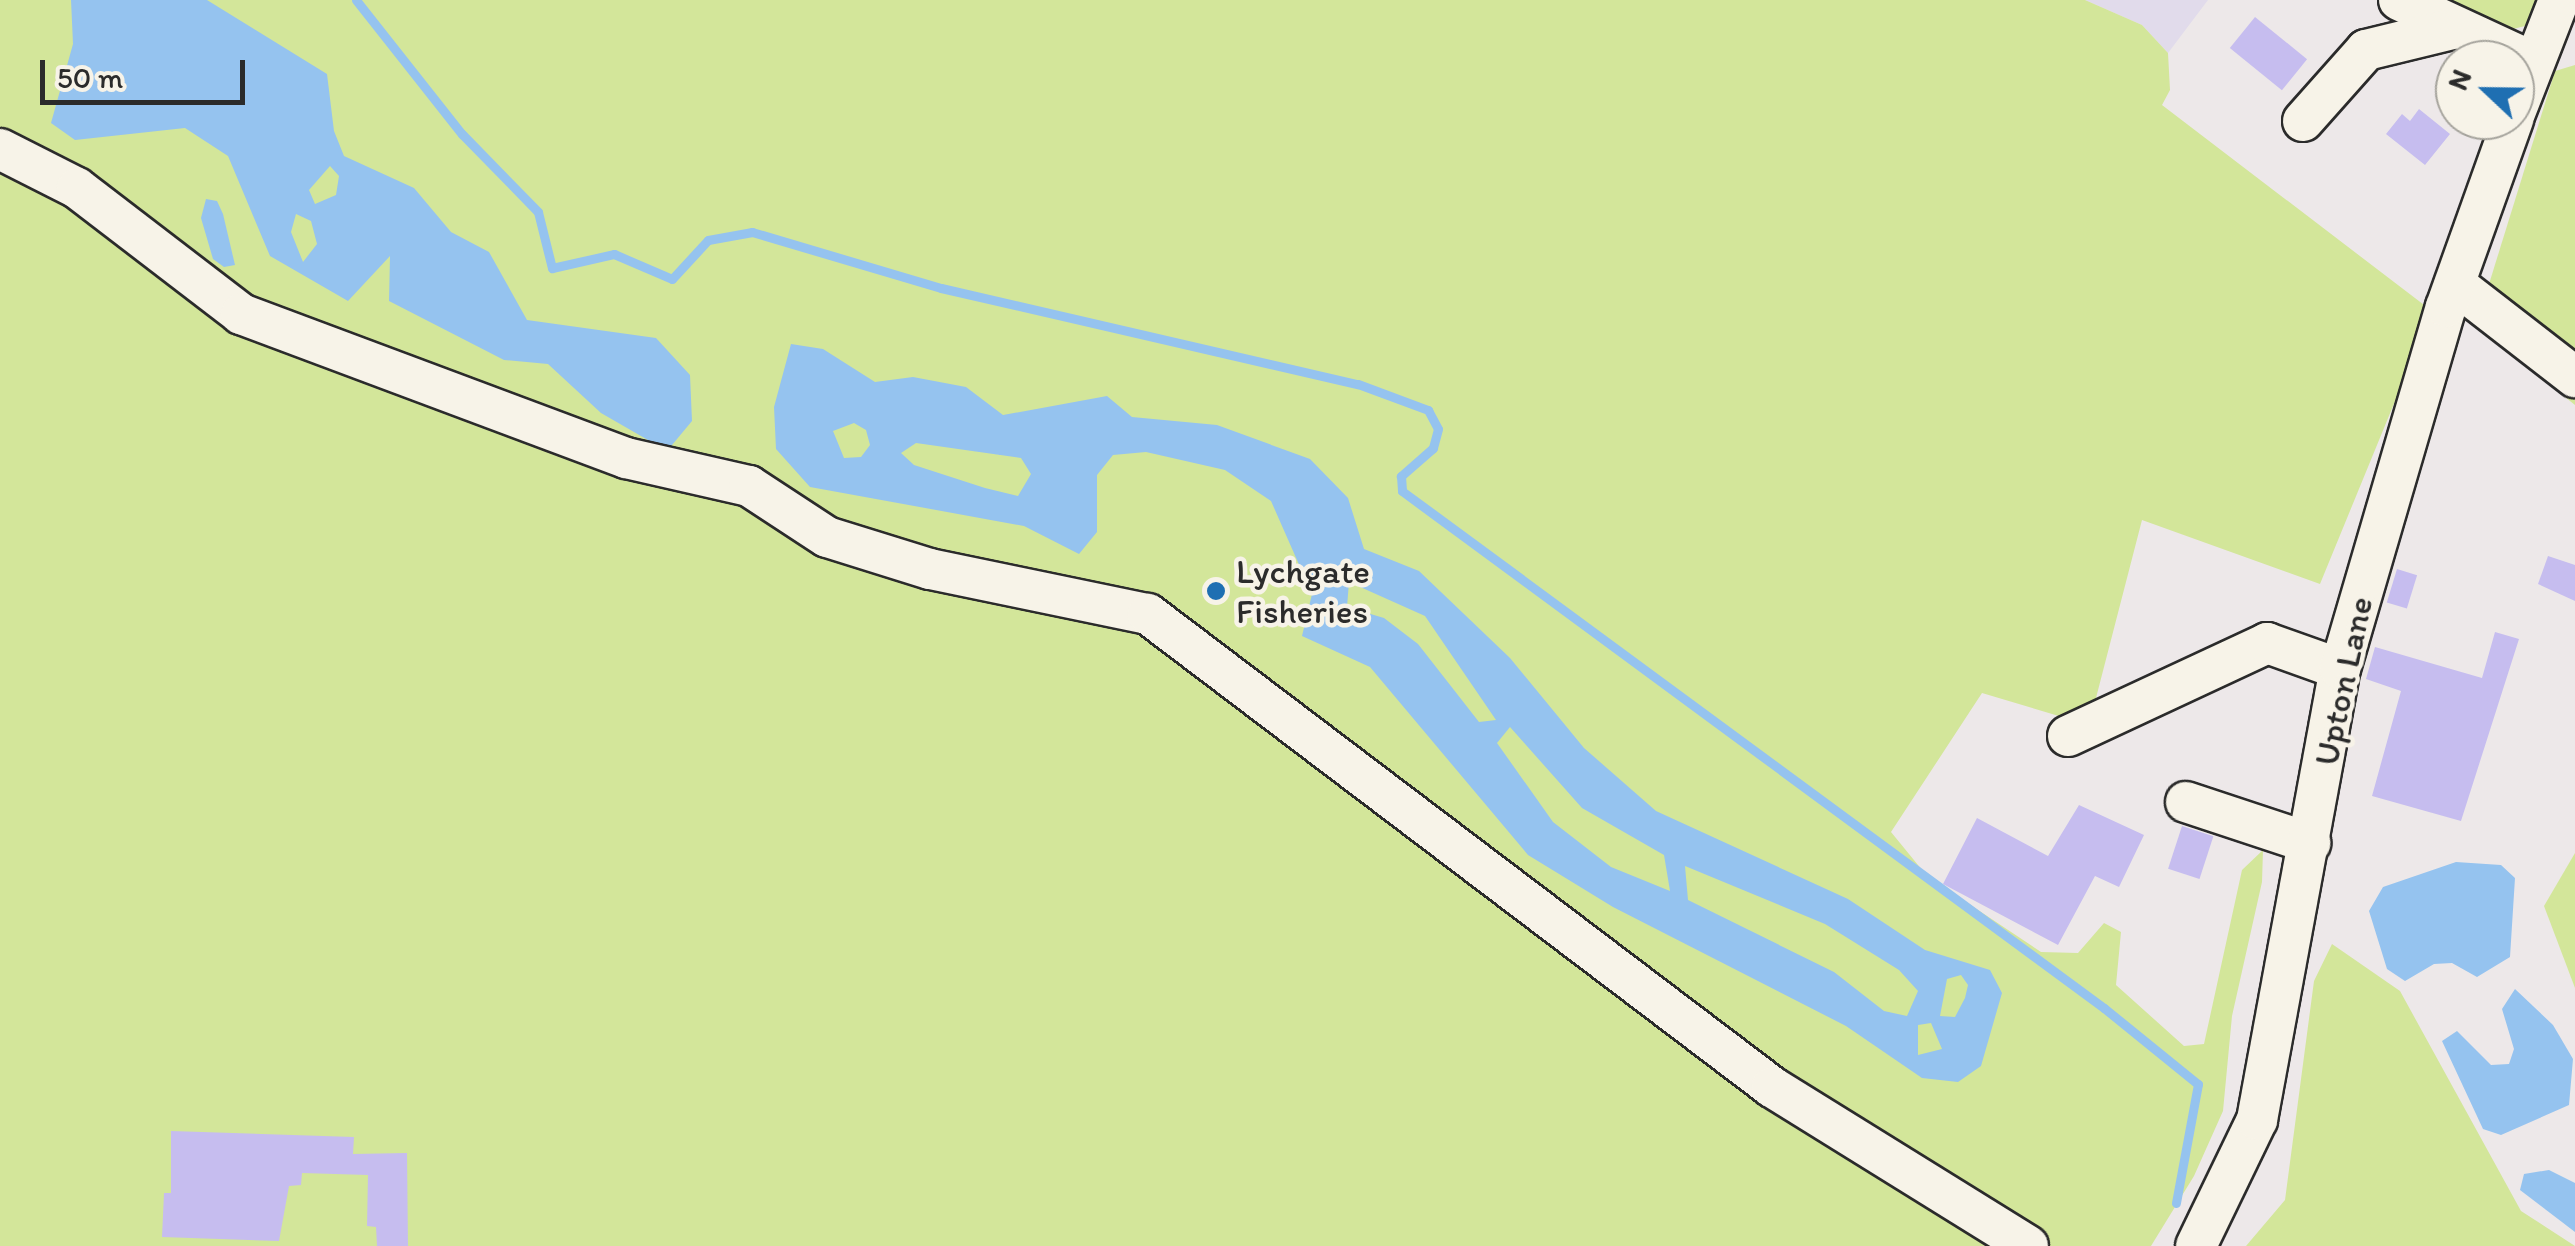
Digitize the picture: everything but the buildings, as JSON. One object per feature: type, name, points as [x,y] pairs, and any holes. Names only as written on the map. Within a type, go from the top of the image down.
[{"type":"street","points":[[2400,0],[2483,40]]},
{"type":"street","name":"Upton Lane","points":[[2535,55],[2559,0]]},
{"type":"street","points":[[2303,121],[2366,50],[2456,28]]},
{"type":"street","name":"Upton Lane","points":[[2196,1246],[2256,1120],[2340,669],[2450,295],[2506,140]]},
{"type":"street","points":[[0,149],[77,188],[241,314],[626,458],[749,486],[828,537],[930,569],[1148,614],[1772,1087],[2028,1246]]},
{"type":"street","points":[[2450,295],[2575,377]]},
{"type":"street","points":[[2068,736],[2267,644],[2340,669]]},
{"type":"street","points":[[2186,802],[2310,843]]},
{"type":"shaded area","points":[[2085,0],[2208,0],[2168,53],[2142,25]]},
{"type":"green space","points":[[0,0],[2085,0],[2142,25],[2168,53],[2170,90],[2162,105],[2432,311],[2320,584],[2142,520],[2089,725],[1982,693],[1891,832],[1927,876],[2041,952],[2078,953],[2104,923],[2121,932],[2116,985],[2184,1046],[2204,1044],[2242,870],[2263,850],[2262,882],[2232,1016],[2223,1111],[2194,1176],[2151,1246],[0,1246]]},
{"type":"green space","points":[[2417,0],[2545,0],[2525,26],[2497,33]]},
{"type":"green space","points":[[2575,65],[2575,405],[2476,326],[2555,71]]},
{"type":"green space","points":[[2575,853],[2575,988],[2544,906]]},
{"type":"green space","points":[[2332,944],[2400,991],[2521,1211],[2575,1246],[2246,1246],[2285,1200],[2314,981]]},
{"type":"water","points":[[71,0],[207,0],[327,74],[334,131],[344,156],[414,188],[451,232],[489,252],[527,320],[656,338],[690,375],[692,421],[667,451],[601,413],[548,364],[504,360],[389,301],[390,256],[348,301],[270,256],[228,156],[185,128],[75,140],[51,123],[73,44]],"holes":[[[330,166],[339,176],[336,195],[315,204],[309,190]],[[296,214],[311,221],[317,244],[303,262],[291,232]]]},
{"type":"water","points":[[206,199],[217,201],[223,214],[235,265],[224,267],[213,259],[201,218]]},
{"type":"water","points":[[791,344],[823,349],[875,382],[913,377],[966,387],[1003,415],[1107,396],[1132,417],[1217,425],[1310,459],[1348,498],[1364,549],[1419,571],[1510,658],[1584,748],[1656,811],[1848,899],[1925,950],[1990,970],[2002,993],[1981,1066],[1958,1082],[1922,1078],[1846,1026],[1613,907],[1528,855],[1370,667],[1302,636],[1312,594],[1271,501],[1225,470],[1146,452],[1113,455],[1097,475],[1097,532],[1079,554],[1024,526],[810,487],[776,449],[774,407]],"holes":[[[854,423],[866,430],[870,445],[861,457],[844,458],[833,431]],[[916,443],[1021,458],[1031,474],[1018,496],[914,465],[901,453]],[[1349,582],[1425,616],[1496,720],[1479,722],[1418,644],[1384,618],[1347,607]],[[1510,727],[1582,808],[1664,855],[1670,891],[1611,867],[1553,822],[1497,743]],[[1685,866],[1825,924],[1899,970],[1918,991],[1907,1016],[1884,1011],[1834,972],[1688,900]],[[1961,975],[1968,985],[1965,998],[1955,1017],[1940,1016],[1947,979]],[[1931,1023],[1942,1049],[1918,1055],[1918,1025]]]},
{"type":"water","points":[[2456,862],[2501,865],[2515,878],[2510,957],[2477,977],[2452,963],[2434,964],[2405,981],[2387,969],[2369,911],[2383,887]]},
{"type":"water","points":[[2515,989],[2553,1025],[2573,1059],[2569,1105],[2501,1135],[2483,1129],[2442,1041],[2457,1031],[2491,1065],[2509,1064],[2514,1049],[2502,1009]]},
{"type":"water","points":[[2549,1170],[2575,1183],[2575,1232],[2520,1190],[2524,1174]]},
{"type":"waterway","points":[[356,0],[462,134],[538,212],[552,268],[614,254],[672,279],[708,240],[752,232],[941,288],[1358,384],[1428,410],[1438,429],[1433,448],[1401,476],[1402,491],[2104,1008],[2198,1084],[2176,1203]]},
{"type":"place","name":"Lychgate Fisheries","points":[[1216,591]]}]
